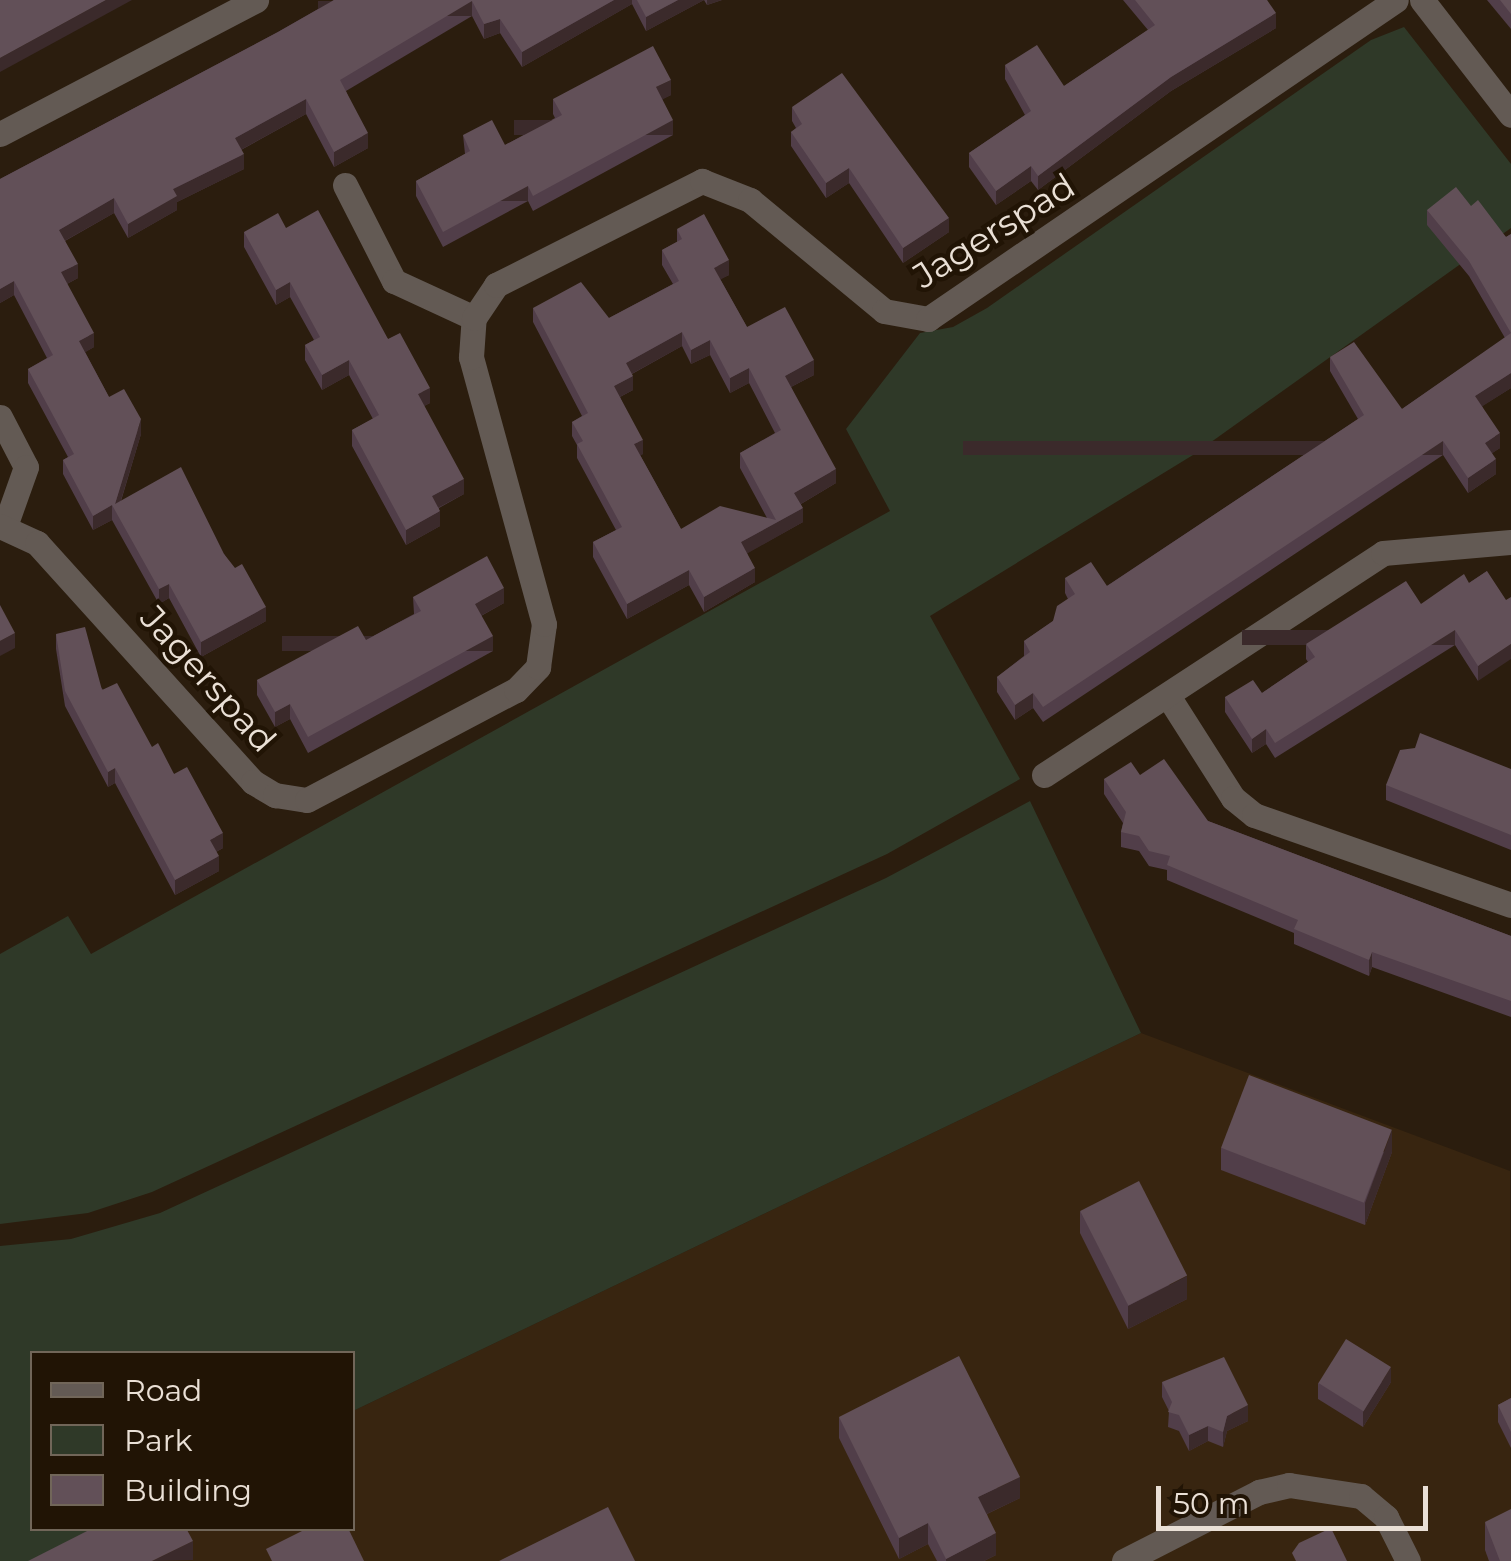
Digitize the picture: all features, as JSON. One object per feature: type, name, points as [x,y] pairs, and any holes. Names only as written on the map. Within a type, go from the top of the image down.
[{"type":"street","points":[[0,134],[256,0]]},
{"type":"street","name":"Jagerspad","points":[[0,417],[26,467],[2,526],[37,543],[254,782],[292,799],[327,792],[516,690],[538,667],[544,624],[471,357],[474,318],[496,285],[702,181],[750,200],[884,311],[928,318],[1396,0]]},
{"type":"street","points":[[1422,0],[1511,116]]},
{"type":"street","points":[[345,185],[394,281],[474,318]]},
{"type":"street","points":[[1044,775],[1384,553],[1511,542]]},
{"type":"street","points":[[1168,696],[1233,798],[1254,814],[1511,905]]},
{"type":"street","points":[[1124,1561],[1259,1492],[1289,1484],[1362,1496],[1386,1518],[1408,1561]]},
{"type":"shaded area","points":[[1141,1033],[1510,1171],[1511,1561],[39,1561],[103,1531],[355,1531],[355,1410]]},
{"type":"green space","points":[[1404,27],[1511,164],[1511,228],[1193,455],[930,616],[1020,779],[887,854],[152,1192],[88,1213],[0,1224],[0,954],[68,916],[91,954],[890,511],[846,429],[920,333],[953,327],[987,308],[1371,40]]},
{"type":"green space","points":[[1030,801],[1141,1033],[355,1410],[355,1351],[30,1351],[30,1531],[103,1531],[39,1561],[0,1561],[0,1246],[71,1239],[160,1213],[886,878]]},
{"type":"building","points":[[0,0],[106,0],[0,58]]},
{"type":"building","points":[[334,0],[614,0],[522,52],[500,19],[484,24],[472,1],[340,80],[368,133],[334,152],[306,99],[235,138],[244,154],[173,189],[177,196],[128,224],[114,198],[59,230],[78,264],[61,272],[94,333],[79,341],[109,397],[124,389],[141,419],[115,504],[181,467],[224,554],[235,568],[242,564],[266,607],[201,642],[169,584],[159,589],[112,505],[93,516],[63,460],[74,454],[28,369],[53,355],[14,281],[0,289],[0,179]]},
{"type":"building","points":[[637,0],[678,0],[646,17]]},
{"type":"building","points":[[1135,0],[1267,0],[1276,13],[1171,77],[1038,176],[1031,166],[996,191],[969,153],[1031,111],[1005,65],[1037,45],[1064,86],[1155,25]]},
{"type":"building","points":[[1500,0],[1511,0],[1511,14]]},
{"type":"building","points":[[653,46],[671,80],[656,87],[673,120],[533,196],[528,186],[443,232],[416,181],[470,151],[463,135],[492,120],[505,145],[562,115],[553,99]]},
{"type":"building","points":[[842,73],[949,218],[903,248],[849,168],[826,183],[791,132],[802,124],[792,107]]},
{"type":"building","points":[[1456,187],[1471,206],[1478,200],[1506,237],[1511,234],[1511,333],[1469,261],[1427,210]]},
{"type":"building","points":[[318,210],[388,339],[400,333],[430,388],[418,394],[464,479],[432,496],[440,511],[406,530],[352,430],[379,415],[349,360],[322,375],[305,345],[320,337],[290,282],[276,290],[244,232],[278,213],[286,228]]},
{"type":"building","points":[[704,214],[729,260],[714,268],[747,327],[785,307],[814,360],[785,376],[836,469],[794,493],[803,508],[741,542],[755,568],[704,597],[689,570],[627,604],[593,542],[622,527],[577,444],[583,441],[572,422],[588,413],[533,308],[581,282],[609,318],[679,281],[662,250],[682,239],[677,229]],"holes":[[[682,332],[691,350],[710,340],[730,378],[749,368],[781,430],[740,453],[776,520],[720,506],[681,529],[634,444],[643,440],[614,386],[633,376],[626,363]]]},
{"type":"building","points":[[1511,333],[1511,373],[1475,396],[1500,433],[1485,443],[1496,459],[1468,478],[1443,441],[1043,707],[1033,693],[1015,705],[997,677],[1030,652],[1024,641],[1053,621],[1057,606],[1075,594],[1065,578],[1091,562],[1107,586],[1364,415],[1330,357],[1354,342],[1402,409]]},
{"type":"building","points":[[487,556],[504,588],[475,604],[493,636],[308,737],[290,704],[275,712],[257,680],[358,626],[366,640],[421,611],[413,597]]},
{"type":"building","points":[[1487,571],[1506,600],[1511,597],[1511,644],[1478,666],[1455,630],[1275,743],[1266,729],[1252,739],[1225,697],[1253,680],[1262,693],[1315,657],[1306,644],[1406,581],[1421,604],[1464,574],[1469,583]]},
{"type":"building","points":[[0,605],[15,633],[0,641]]},
{"type":"building","points":[[85,627],[102,690],[117,683],[152,747],[158,743],[174,774],[187,767],[223,833],[210,840],[219,856],[175,880],[115,768],[108,772],[65,691],[56,634]]},
{"type":"building","points":[[1420,733],[1511,769],[1511,835],[1386,785],[1400,750],[1415,748]]},
{"type":"building","points":[[1164,759],[1208,821],[1511,936],[1511,1001],[1372,952],[1369,960],[1294,929],[1298,920],[1167,865],[1170,856],[1149,851],[1139,836],[1121,832],[1126,812],[1104,779],[1131,762],[1140,775]]},
{"type":"building","points":[[1249,1075],[1392,1130],[1364,1203],[1221,1148]]},
{"type":"building","points":[[1139,1181],[1187,1275],[1128,1305],[1080,1211]]},
{"type":"building","points":[[1346,1339],[1391,1367],[1363,1411],[1318,1383]]},
{"type":"building","points":[[959,1356],[1020,1477],[978,1497],[996,1533],[946,1559],[928,1523],[899,1538],[839,1417]]},
{"type":"building","points":[[1224,1357],[1248,1405],[1227,1416],[1223,1432],[1208,1426],[1189,1435],[1179,1415],[1168,1412],[1172,1402],[1162,1382]]},
{"type":"building","points":[[1511,1398],[1511,1432],[1498,1405]]},
{"type":"building","points":[[608,1507],[635,1561],[499,1561]]},
{"type":"building","points":[[1511,1509],[1511,1561],[1500,1561],[1485,1522]]},
{"type":"building","points":[[1331,1528],[1347,1561],[1296,1561],[1292,1553],[1299,1543]]},
{"type":"building","points":[[87,1531],[188,1531],[193,1541],[152,1561],[28,1561]]},
{"type":"building","points":[[302,1531],[349,1531],[364,1561],[272,1561],[266,1549]]}]
